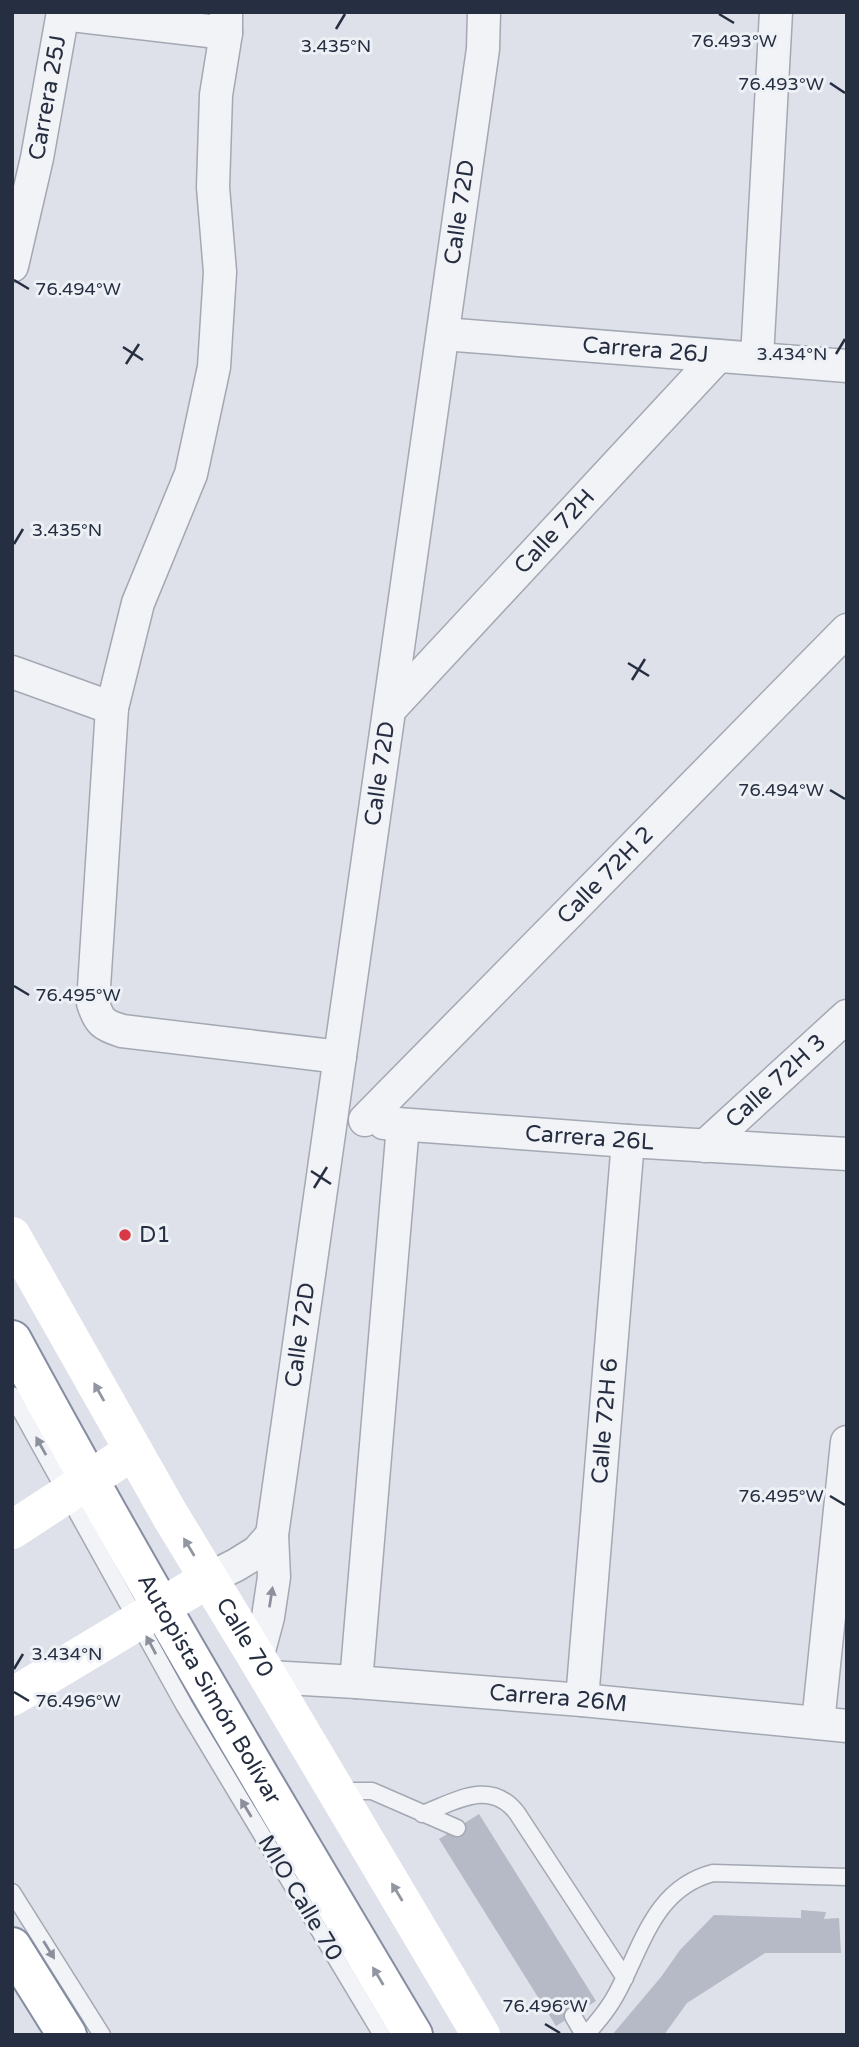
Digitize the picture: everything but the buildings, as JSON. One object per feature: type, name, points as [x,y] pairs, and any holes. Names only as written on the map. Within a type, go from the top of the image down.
[{"type":"main road","name":"Calle 70","points":[[12,1236],[132,1451],[481,2035]]},
{"type":"main road","name":"Autopista Simón Bolívar","points":[[12,1340],[79,1487],[149,1614],[413,2035]]},
{"type":"main road","points":[[12,1530],[132,1451]]},
{"type":"main road","points":[[12,1697],[208,1579]]},
{"type":"main road","points":[[12,1947],[67,2035]]},
{"type":"street","name":"Calle 72D","points":[[263,1668],[274,1577],[272,1535],[483,49],[484,12]]},
{"type":"street","points":[[757,358],[776,12]]},
{"type":"street","points":[[63,13],[226,23],[216,108],[213,187],[220,272],[214,367],[191,474],[138,604],[113,708],[93,1003],[97,1016],[106,1026],[122,1031],[340,1057]]},
{"type":"street","name":"Carrera 25J","points":[[12,266],[37,158],[63,13]]},
{"type":"street","name":"Carrera 26J","points":[[443,334],[847,366]]},
{"type":"street","name":"Calle 72H","points":[[390,709],[718,356]]},
{"type":"street","name":"Calle 72H 2","points":[[365,1120],[847,630]]},
{"type":"street","points":[[12,672],[113,708]]},
{"type":"street","name":"Calle 72H 3","points":[[705,1146],[847,1016]]},
{"type":"street","name":"Carrera 26L","points":[[332,1116],[403,1125],[628,1142],[847,1154]]},
{"type":"street","points":[[356,1682],[403,1125]]},
{"type":"street","name":"Calle 72H 6","points":[[582,1700],[628,1142]]},
{"type":"street","points":[[832,1724],[847,1442]]},
{"type":"street","points":[[208,1579],[257,1552],[272,1535]]},
{"type":"street","name":"Carrera 26M","points":[[263,1668],[356,1682],[832,1724]]},
{"type":"lane","points":[[12,1395],[79,1487]]},
{"type":"lane","name":"MIO Calle 70","points":[[149,1614],[184,1705],[382,2035]]},
{"type":"lane","points":[[337,1791],[372,1791],[457,1828]]},
{"type":"lane","points":[[422,1814],[475,1794],[487,1793],[503,1799],[517,1812],[625,1978]]},
{"type":"lane","points":[[573,2016],[585,2035],[604,2013],[625,1978],[653,1918],[686,1883],[713,1873],[847,1877]]},
{"type":"lane","points":[[12,1892],[102,2035]]},
{"type":"place","name":"D1","points":[[125,1235]]}]
